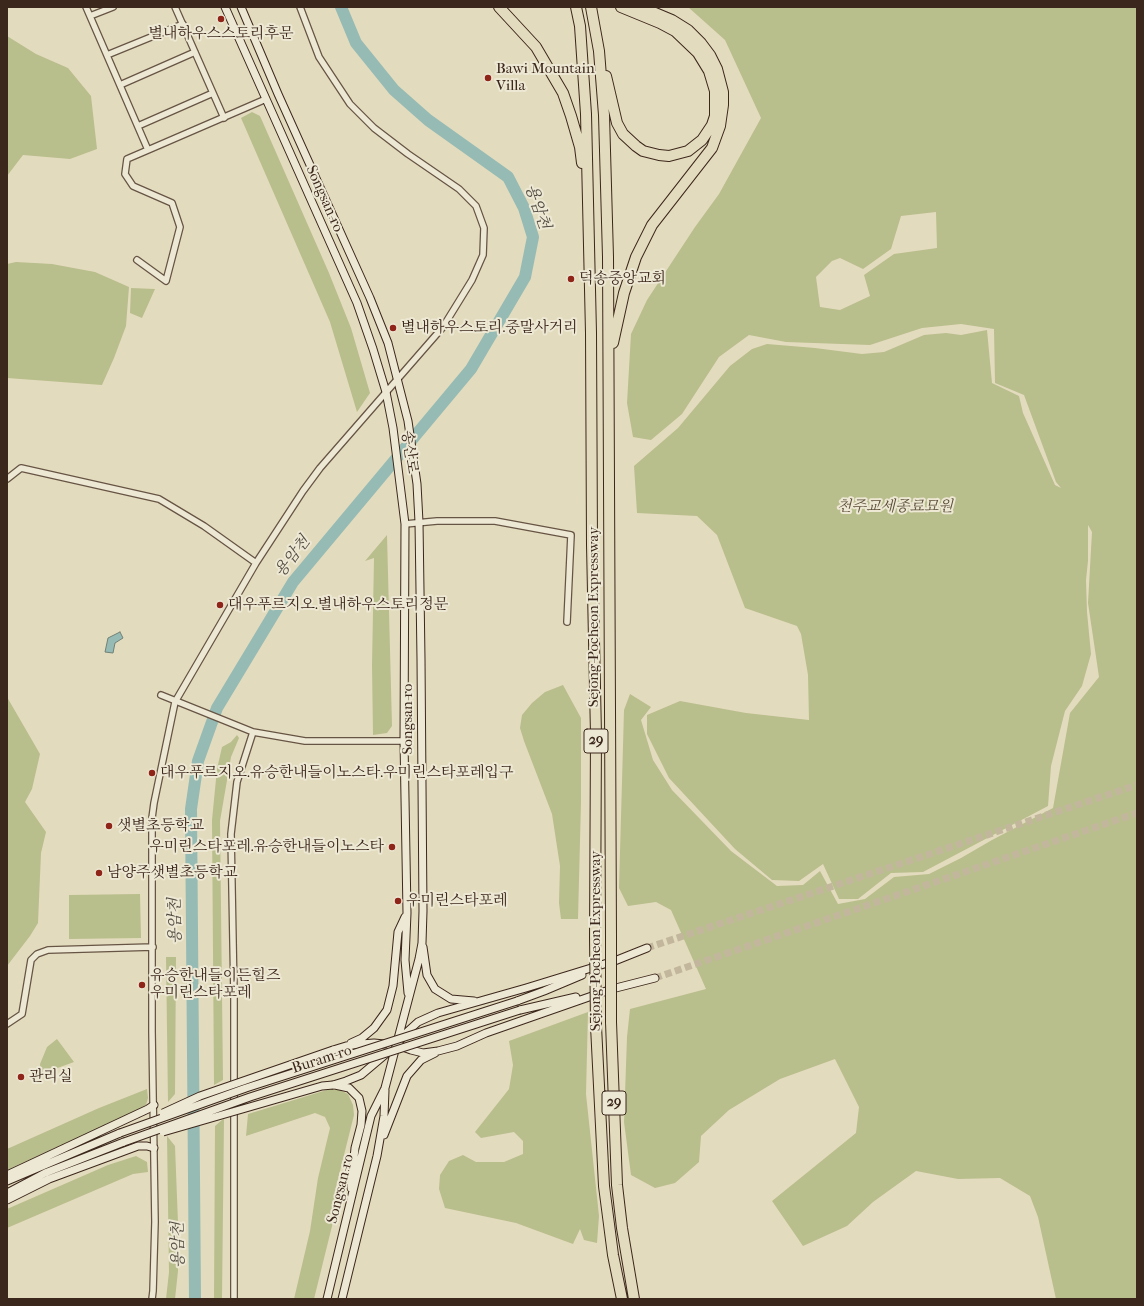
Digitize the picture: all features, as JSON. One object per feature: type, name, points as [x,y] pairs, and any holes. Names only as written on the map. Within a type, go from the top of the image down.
[{"type":"highway","points":[[499,7],[536,47],[563,93],[580,147],[588,210]]},
{"type":"highway","name":"Sejong-Pocheon Expressway","points":[[576,7],[580,26],[586,114],[591,333],[592,545],[596,735],[596,1026],[604,1186],[613,1255],[622,1299]]},
{"type":"highway","name":"Sejong-Pocheon Expressway","points":[[591,7],[599,51],[604,115],[609,360],[610,1022],[617,1184],[622,1228],[634,1299]]},
{"type":"highway","points":[[599,51],[617,123],[623,134],[636,146],[652,154],[669,156],[688,151],[702,140],[712,125],[716,104],[713,82],[704,62],[692,46],[675,31],[660,23],[621,7]]},
{"type":"highway","points":[[609,360],[624,293],[636,257],[652,225],[712,148],[720,126],[723,105],[723,92],[717,69],[710,55],[701,43],[688,30],[672,20],[641,7]]},
{"type":"street","points":[[86,7],[148,150]]},
{"type":"street","points":[[90,16],[113,7]]},
{"type":"street","points":[[175,7],[224,118]]},
{"type":"street","name":"Songsan-ro","points":[[225,7],[357,303],[373,349],[386,392],[388,405]]},
{"type":"street","name":"Songsan-ro","points":[[241,7],[278,94],[370,298],[388,343],[400,392]]},
{"type":"street","points":[[152,1299],[155,1222],[152,1032],[152,818],[175,702],[256,563],[303,491],[442,327],[472,280],[483,255],[484,228],[476,206],[459,189],[408,154],[374,128],[350,104],[319,57],[300,7]]},
{"type":"street","points":[[107,55],[183,24]]},
{"type":"street","points":[[120,86],[195,52]]},
{"type":"street","points":[[138,126],[213,93]]},
{"type":"street","points":[[137,260],[166,281],[180,227],[172,203],[133,186],[125,174],[127,159],[266,99]]},
{"type":"street","name":"송산로","points":[[400,392],[408,421],[417,484]]},
{"type":"street","name":"송산로","points":[[388,405],[393,428],[403,502]]},
{"type":"street","points":[[7,479],[21,468],[160,499],[204,526],[256,563]]},
{"type":"street","name":"Songsan-ro","points":[[342,1299],[378,1150],[384,1116],[385,1088],[419,960],[422,943],[423,911],[419,522],[417,484]]},
{"type":"street","name":"Songsan-ro","points":[[403,502],[405,524],[404,741],[407,913],[405,960],[408,1000]]},
{"type":"street","points":[[405,524],[437,521],[495,521],[571,535],[567,622]]},
{"type":"street","points":[[161,695],[175,702],[254,732],[305,741],[404,741]]},
{"type":"street","points":[[234,1299],[234,995],[231,834],[237,782],[254,732]]},
{"type":"street","points":[[120,1133],[200,1096],[346,1046],[362,1038],[374,1028],[387,1010],[393,986],[398,932],[407,913]]},
{"type":"street","points":[[422,943],[426,960],[427,975],[435,989],[452,999],[482,1001]]},
{"type":"street","points":[[7,1024],[22,1014],[31,960],[37,954],[48,950],[152,947]]},
{"type":"street","name":"Buram-ro","points":[[7,1181],[120,1133],[254,1086],[544,991],[647,948]]},
{"type":"street","points":[[124,1142],[172,1130],[322,1086],[333,1085],[346,1081],[361,1075],[418,1022],[438,1013],[614,961]]},
{"type":"street","name":"Buram-ro","points":[[7,1193],[45,1174],[124,1142],[250,1097],[520,1010],[655,978]]},
{"type":"street","points":[[346,1046],[374,1043],[396,1044],[423,1053],[438,1051],[457,1046],[486,1033],[609,990]]},
{"type":"street","points":[[378,1150],[407,1076],[421,1060],[438,1051]]},
{"type":"street","points":[[333,1085],[349,1088],[359,1098],[362,1111],[361,1124],[355,1148],[347,1216]]},
{"type":"street","name":"Songsan-ro","points":[[327,1299],[371,1116],[385,1088]]},
{"type":"street","points":[[7,1175],[148,1110],[154,1105]]},
{"type":"street","points":[[7,1200],[49,1179],[138,1146],[154,1148]]},
{"type":"green space","name":"천주교세종료묘원","points":[[688,7],[1137,7],[1137,1299],[1056,1299],[1038,1217],[1030,1196],[1000,1178],[958,1179],[916,1171],[873,1202],[847,1226],[803,1246],[772,1201],[856,1133],[859,1107],[835,1059],[780,1079],[729,1110],[701,1136],[699,1162],[675,1183],[655,1188],[631,1175],[624,1122],[627,1037],[630,1009],[706,989],[671,910],[656,902],[628,906],[619,888],[624,710],[630,694],[651,707],[641,720],[653,760],[672,790],[731,851],[777,886],[803,885],[820,871],[838,904],[865,899],[894,877],[929,874],[1053,808],[1070,713],[1099,677],[1088,603],[1092,532],[1088,525],[1088,561],[1086,580],[1091,654],[1082,686],[1065,711],[1051,766],[1048,806],[923,872],[891,873],[858,899],[839,899],[823,864],[799,881],[772,880],[735,849],[669,778],[647,734],[647,715],[680,701],[746,713],[809,720],[808,675],[801,634],[797,626],[745,608],[717,535],[697,516],[637,513],[634,466],[678,428],[730,366],[752,349],[767,344],[862,354],[884,352],[924,335],[946,333],[961,335],[987,330],[992,383],[1019,396],[1023,413],[1055,485],[1061,488],[1056,482],[1024,395],[995,383],[994,329],[961,324],[922,328],[870,345],[786,342],[749,335],[719,357],[682,414],[651,440],[633,437],[627,403],[631,334],[647,300],[695,227],[719,194],[761,118],[725,40]],"holes":[[[936,212],[937,248],[894,254],[864,275],[870,296],[840,310],[820,307],[816,277],[832,261],[840,258],[863,269],[891,249],[901,216]]]},
{"type":"green space","points":[[7,36],[36,54],[68,68],[91,96],[97,149],[70,159],[23,155],[7,176]]},
{"type":"green space","points":[[252,112],[260,116],[329,273],[351,328],[370,393],[357,412],[330,322],[241,118]]},
{"type":"green space","points":[[16,262],[52,264],[95,272],[129,287],[126,326],[102,385],[7,378],[7,264]]},
{"type":"green space","points":[[131,288],[155,289],[142,318],[130,313]]},
{"type":"green space","points":[[387,535],[392,726],[387,733],[373,735],[372,665],[374,558],[365,561]]},
{"type":"green space","points":[[563,685],[581,718],[581,802],[578,919],[561,919],[559,903],[560,866],[552,814],[520,728],[522,715],[532,703],[545,692]]},
{"type":"green space","points":[[7,697],[40,754],[32,789],[25,802],[46,832],[41,853],[38,923],[7,966]]},
{"type":"green space","points":[[237,735],[239,738],[231,757],[220,821],[223,1080],[214,1085],[212,820],[217,769],[222,747],[231,742]]},
{"type":"green space","points":[[140,894],[141,938],[69,939],[69,895]]},
{"type":"green space","points":[[166,957],[176,957],[175,1094],[168,1102]]},
{"type":"green space","points":[[588,1012],[586,1094],[599,1216],[597,1243],[584,1240],[580,1229],[573,1244],[516,1223],[445,1208],[439,1189],[440,1175],[449,1161],[463,1155],[476,1162],[504,1162],[523,1154],[523,1141],[514,1132],[481,1138],[475,1132],[509,1089],[513,1065],[509,1041]]},
{"type":"green space","points":[[57,1039],[74,1062],[41,1074],[40,1064],[47,1047]]},
{"type":"green space","points":[[147,1089],[148,1098],[146,1105],[134,1112],[7,1170],[7,1149],[99,1108]]},
{"type":"green space","points":[[330,1089],[340,1090],[348,1094],[353,1105],[354,1115],[336,1187],[334,1218],[314,1299],[294,1299],[310,1231],[318,1178],[330,1128],[325,1117],[315,1113],[246,1136],[248,1114]]},
{"type":"green space","points":[[224,1119],[222,1299],[214,1299],[215,1126]]},
{"type":"green space","points":[[167,1136],[175,1146],[178,1271],[175,1299],[166,1299],[169,1272]]},
{"type":"green space","points":[[136,1156],[147,1162],[148,1172],[133,1174],[7,1228],[7,1209],[108,1165]]},
{"type":"water","points":[[120,632],[123,638],[115,643],[113,653],[105,652],[108,638]]},
{"type":"waterway","name":"용암천","points":[[195,1299],[191,809],[198,761],[217,708],[293,582],[471,369],[525,277],[533,237],[524,208],[508,177],[428,120],[394,90],[356,43],[341,7]]},
{"type":"tunnel","points":[[647,948],[1137,785]]},
{"type":"tunnel","points":[[655,978],[1137,813]]},
{"type":"place","name":"별내하우스스토리후문","points":[[221,19]]},
{"type":"place","name":"Bawi Mountain Villa","points":[[488,78]]},
{"type":"place","name":"덕송중앙교회","points":[[571,279]]},
{"type":"place","name":"별내하우스토리.중말사거리","points":[[393,328]]},
{"type":"place","name":"대우푸르지오.별내하우스토리정문","points":[[220,605]]},
{"type":"place","name":"대우푸르지오.유승한내들이노스타.우미린스타포레입구","points":[[152,773]]},
{"type":"place","name":"샛별초등학교","points":[[109,826]]},
{"type":"place","name":"우미린스타포레.유승한내들이노스타","points":[[392,847]]},
{"type":"place","name":"남양주샛별초등학교","points":[[99,873]]},
{"type":"place","name":"우미린스타포레","points":[[398,901]]},
{"type":"place","name":"유승한내들이든힐즈 우미린스타포레","points":[[142,985]]},
{"type":"place","name":"관리실","points":[[21,1077]]}]
